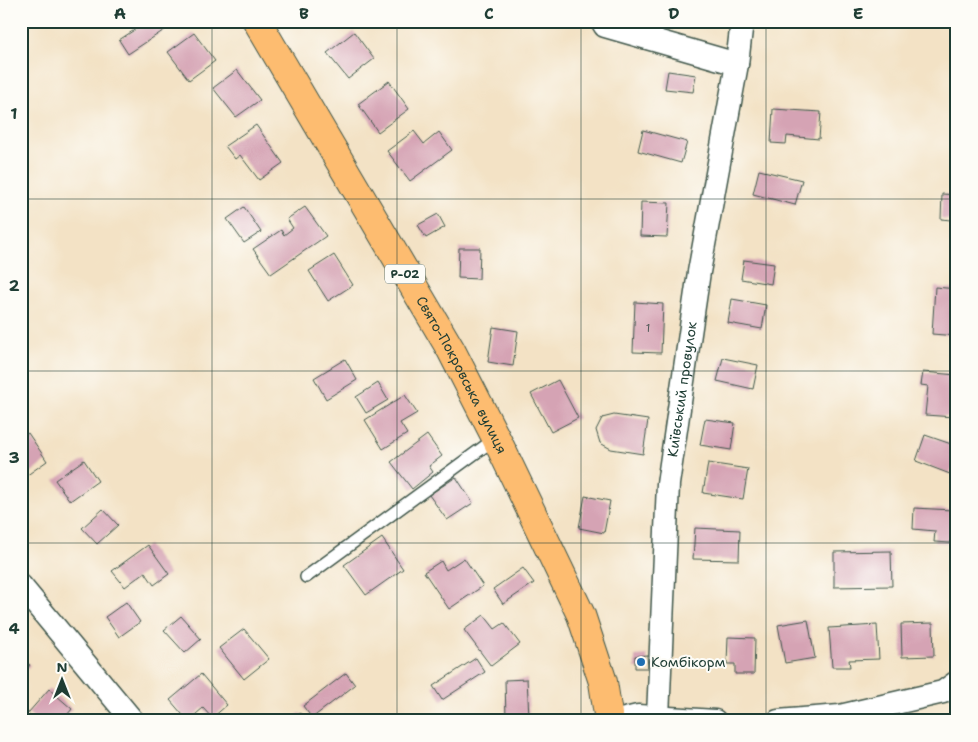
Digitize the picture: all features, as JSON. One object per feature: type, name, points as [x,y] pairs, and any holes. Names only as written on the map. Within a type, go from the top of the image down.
[{"type":"main road","name":"Свято-Покровська вулиця","points":[[257,21],[450,350],[496,438],[581,615],[603,682],[609,721]]},
{"type":"street","points":[[602,21],[605,26],[737,64]]},
{"type":"street","name":"Київський провулок","points":[[658,717],[668,484],[699,272],[737,64],[742,21]]},
{"type":"street","points":[[21,586],[133,721]]},
{"type":"street","points":[[778,721],[840,716],[943,692],[957,682]]},
{"type":"street","points":[[617,721],[638,716],[715,721]]},
{"type":"lane","points":[[306,577],[496,438]]},
{"type":"building","points":[[135,21],[178,21],[128,54],[119,40],[139,27]]},
{"type":"building","points":[[354,32],[374,59],[348,79],[327,53]]},
{"type":"building","points":[[194,33],[215,61],[189,80],[168,52]]},
{"type":"building","points":[[237,70],[260,100],[236,117],[213,88]]},
{"type":"building","points":[[668,71],[696,75],[693,92],[665,89]]},
{"type":"building","points":[[389,81],[409,109],[378,132],[358,104]]},
{"type":"building","points":[[773,109],[821,112],[819,139],[787,136],[786,144],[771,143]]},
{"type":"building","points":[[256,125],[283,163],[259,180],[240,155],[235,159],[225,146]]},
{"type":"building","points":[[643,130],[687,142],[681,163],[638,151]]},
{"type":"building","points":[[414,131],[424,144],[439,132],[452,150],[410,181],[387,151]]},
{"type":"building","points":[[759,170],[802,180],[795,205],[753,194]]},
{"type":"building","points":[[942,194],[957,195],[957,243],[950,243],[951,220],[941,219]]},
{"type":"building","points":[[641,202],[669,203],[667,237],[640,236]]},
{"type":"building","points":[[244,207],[261,232],[244,243],[227,219]]},
{"type":"building","points":[[305,207],[326,236],[271,274],[253,249],[281,230],[284,235],[293,228],[287,219]]},
{"type":"building","points":[[438,214],[445,227],[426,238],[418,225]]},
{"type":"building","points":[[459,248],[480,248],[479,279],[458,278]]},
{"type":"building","points":[[334,255],[353,285],[328,301],[309,271]]},
{"type":"building","points":[[744,260],[774,264],[771,284],[741,279]]},
{"type":"building","points":[[935,287],[957,289],[957,336],[932,334]]},
{"type":"building","points":[[732,299],[766,305],[762,329],[728,323]]},
{"type":"building","points":[[635,302],[663,304],[661,353],[633,352]]},
{"type":"building","points":[[493,327],[518,331],[513,366],[488,362]]},
{"type":"building","points":[[723,358],[758,365],[753,389],[717,381]]},
{"type":"building","points":[[345,359],[357,380],[326,399],[314,378]]},
{"type":"building","points":[[923,372],[957,375],[954,417],[925,415],[928,386],[921,385]]},
{"type":"building","points":[[558,380],[578,418],[551,432],[531,394]]},
{"type":"building","points":[[378,383],[388,400],[366,413],[356,397]]},
{"type":"building","points":[[405,395],[417,413],[400,423],[407,434],[383,449],[365,420]]},
{"type":"building","points":[[614,415],[648,420],[643,454],[611,449],[600,443],[596,430],[602,418]]},
{"type":"building","points":[[705,419],[735,423],[731,450],[700,445]]},
{"type":"building","points":[[28,433],[47,461],[26,476],[21,469],[21,438]]},
{"type":"building","points":[[427,435],[442,456],[429,466],[433,472],[412,489],[391,462]]},
{"type":"building","points":[[925,435],[957,446],[957,456],[950,474],[916,461]]},
{"type":"building","points":[[84,460],[98,481],[70,501],[55,480]]},
{"type":"building","points":[[708,463],[748,469],[743,499],[703,493]]},
{"type":"building","points":[[456,477],[473,503],[447,520],[429,495]]},
{"type":"building","points":[[585,496],[610,501],[604,533],[579,528]]},
{"type":"building","points":[[914,508],[953,510],[951,543],[934,542],[935,531],[913,529]]},
{"type":"building","points":[[103,509],[118,525],[97,544],[82,528]]},
{"type":"building","points":[[695,528],[740,530],[739,560],[693,559]]},
{"type":"building","points":[[382,538],[403,569],[366,595],[344,565]]},
{"type":"building","points":[[148,545],[169,574],[154,585],[145,572],[125,587],[112,571]]},
{"type":"building","points":[[891,551],[892,586],[834,587],[834,552]]},
{"type":"building","points":[[464,558],[483,586],[449,609],[424,572],[441,561],[446,570]]},
{"type":"building","points":[[523,568],[534,583],[503,604],[493,589]]},
{"type":"building","points":[[126,602],[140,622],[119,637],[105,617]]},
{"type":"building","points":[[484,615],[495,629],[504,623],[520,644],[491,666],[464,630]]},
{"type":"building","points":[[181,616],[201,639],[185,653],[164,630]]},
{"type":"building","points":[[808,620],[815,658],[785,663],[778,625]]},
{"type":"building","points":[[933,623],[934,656],[902,657],[901,624]]},
{"type":"building","points":[[877,625],[879,659],[849,660],[850,667],[832,667],[829,628]]},
{"type":"building","points":[[244,629],[269,659],[244,679],[219,648]]},
{"type":"building","points":[[728,637],[755,638],[754,674],[735,674],[735,664],[727,664]]},
{"type":"building","name":"Комбікорм","points":[[647,655],[648,668],[635,668],[635,656]]},
{"type":"building","points":[[21,658],[30,665],[21,676]]},
{"type":"building","points":[[476,658],[485,672],[442,700],[433,686]]},
{"type":"building","points":[[346,673],[355,685],[312,718],[303,706]]},
{"type":"building","points":[[201,674],[227,705],[212,718],[203,708],[188,721],[170,700]]},
{"type":"building","points":[[527,679],[529,717],[506,718],[505,680]]},
{"type":"building","points":[[49,689],[72,709],[62,721],[38,721],[28,713]]},
{"type":"building","points":[[300,713],[306,721],[291,721]]},
{"type":"place","name":"Комбікорм","points":[[641,662]]}]
